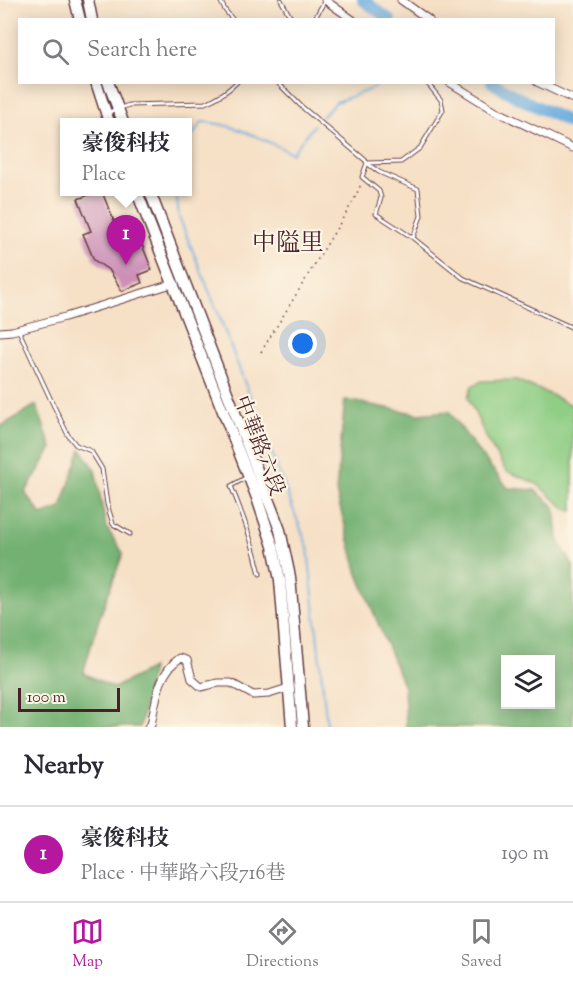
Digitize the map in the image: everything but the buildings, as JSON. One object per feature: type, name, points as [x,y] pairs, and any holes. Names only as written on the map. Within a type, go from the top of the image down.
[{"type":"main road","points":[[75,0],[80,18]]},
{"type":"main road","points":[[88,0],[92,18]]},
{"type":"main road","points":[[97,84],[108,118]]},
{"type":"main road","points":[[109,84],[121,118]]},
{"type":"main road","name":"中華路六段","points":[[139,196],[179,282],[267,493],[284,544],[292,596],[303,727]]},
{"type":"main road","name":"中華路六段","points":[[151,196],[179,282],[270,534],[280,580],[292,727]]},
{"type":"street","points":[[325,0],[350,18]]},
{"type":"street","points":[[401,0],[426,18]]},
{"type":"street","points":[[451,84],[496,111],[573,148]]},
{"type":"street","points":[[541,84],[573,99]]},
{"type":"street","points":[[0,332],[114,303],[179,282]]},
{"type":"street","points":[[148,727],[151,725],[162,677],[172,663],[180,658],[187,660],[192,679],[201,687],[231,683],[252,695],[269,694],[288,688]]},
{"type":"lane","points":[[220,0],[231,18]]},
{"type":"lane","points":[[281,0],[290,18]]},
{"type":"lane","points":[[315,18],[325,0]]},
{"type":"lane","points":[[108,118],[118,108],[129,105],[205,103],[216,99],[235,84]]},
{"type":"lane","points":[[279,84],[367,163],[379,172],[418,189],[421,216],[413,238]]},
{"type":"lane","points":[[367,163],[401,162],[420,148],[442,110],[441,100],[428,84]]},
{"type":"lane","points":[[367,163],[362,177],[379,191],[381,198],[376,214],[413,238],[462,278],[573,328]]},
{"type":"lane","points":[[19,329],[68,435],[76,445],[91,451],[102,469],[107,504],[113,524],[130,534]]},
{"type":"lane","points":[[249,476],[231,486],[246,521],[260,574]]},
{"type":"path","points":[[261,352],[354,200],[363,178]]},
{"type":"green space","points":[[516,380],[573,406],[573,511],[566,509],[537,484],[506,471],[489,443],[468,398],[472,386],[482,381]]},
{"type":"green space","points":[[345,400],[419,414],[449,411],[508,488],[535,490],[555,507],[558,539],[573,566],[573,727],[406,727],[404,687],[358,574],[336,492]]},
{"type":"green space","points":[[36,405],[52,448],[25,493],[42,515],[61,508],[81,449],[95,469],[106,527],[123,553],[98,622],[83,673],[114,688],[152,668],[140,727],[0,727],[0,427]]},
{"type":"waterway","points":[[363,0],[387,18]]},
{"type":"waterway","points":[[322,117],[336,102],[374,88],[379,84]]},
{"type":"waterway","points":[[495,84],[573,124]]},
{"type":"waterway","points":[[192,136],[202,122],[214,123],[248,133],[292,153],[314,125]]},
{"type":"waterway","points":[[176,196],[179,217],[308,548],[327,727]]},
{"type":"place","name":"豪俊科技","points":[[126,265]]},
{"type":"district","name":"中隘里","points":[[288,244]]}]
